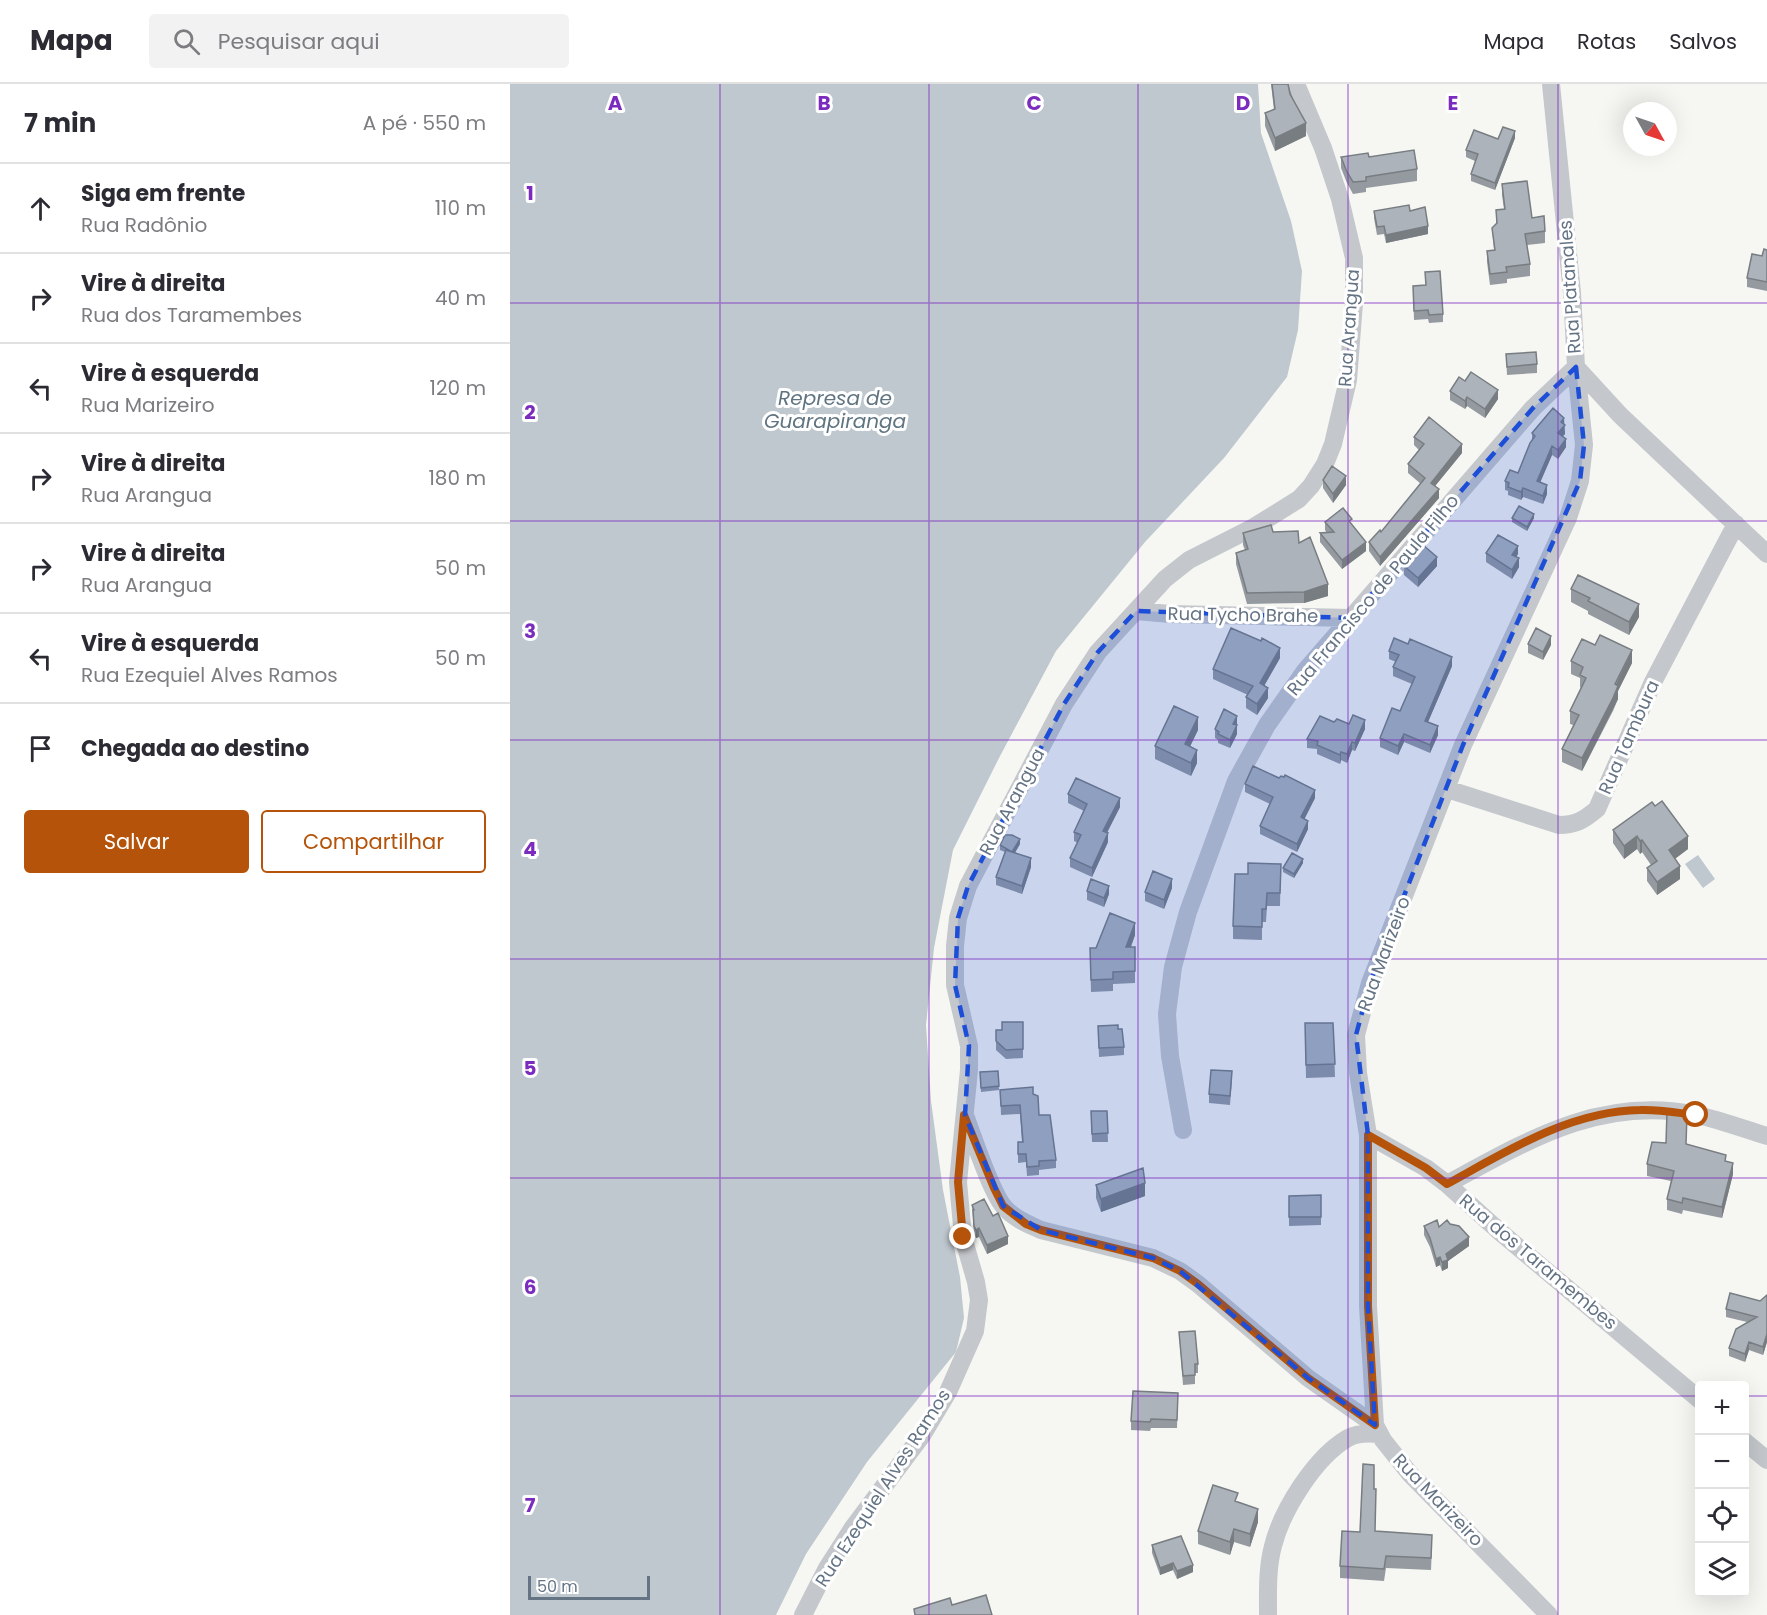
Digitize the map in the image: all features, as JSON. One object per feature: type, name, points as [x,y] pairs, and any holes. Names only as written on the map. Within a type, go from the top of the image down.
[{"type":"street","name":"Rua Arangua","points":[[1296,84],[1323,148],[1340,199],[1354,258],[1354,303],[1348,380],[1333,444],[1325,464],[1311,486],[1299,498],[1254,527],[1188,560],[1165,579],[1098,652],[1064,705],[968,886],[958,918],[955,985],[969,1046],[964,1115],[1003,1206],[1026,1224],[1041,1230],[1153,1258],[1180,1271],[1308,1378],[1377,1430]]},
{"type":"street","name":"Rua Platanales","points":[[1551,84],[1572,293],[1576,367],[1620,416],[1767,554]]},
{"type":"street","name":"Rua Francisco de Paula Filho","points":[[1183,1130],[1170,1056],[1167,1014],[1173,967],[1188,912],[1236,781],[1262,734],[1305,671],[1533,408],[1576,367]]},
{"type":"street","name":"Rua Marizeiro","points":[[1549,1615],[1410,1474],[1377,1430],[1368,1306],[1368,1135],[1358,1073],[1356,1035],[1370,983],[1448,789],[1463,745],[1568,518],[1580,481],[1584,445],[1576,367]]},
{"type":"street","name":"Rua Tambura","points":[[1448,789],[1559,825],[1572,825],[1582,821],[1597,809],[1653,682],[1736,524]]},
{"type":"street","name":"Rua Tycho Brahe","points":[[1136,611],[1170,614],[1351,618]]},
{"type":"street","points":[[1447,1184],[1513,1147],[1556,1128],[1602,1115],[1640,1110],[1696,1115],[1767,1136]]},
{"type":"street","name":"Rua Ezequiel Alves Ramos","points":[[803,1615],[827,1568],[852,1529],[923,1434],[943,1400],[975,1331],[979,1300],[963,1237],[958,1193],[964,1115]]},
{"type":"street","name":"Rua dos Taramembes","points":[[1368,1135],[1426,1168],[1447,1184],[1499,1231],[1695,1396]]},
{"type":"street","points":[[1268,1615],[1269,1565],[1278,1527],[1288,1507],[1313,1472],[1338,1446],[1349,1438],[1377,1430]]},
{"type":"street","points":[[1749,1445],[1767,1460]]},
{"type":"highlighted area","points":[[1576,367],[1584,445],[1580,481],[1463,745],[1370,983],[1356,1035],[1368,1135],[1368,1306],[1375,1425],[1308,1378],[1180,1271],[1153,1258],[1041,1230],[1003,1206],[965,1115],[969,1046],[955,985],[958,918],[968,886],[1064,704],[1098,652],[1136,611],[1351,618],[1533,408]]},
{"type":"water","name":"Represa de Guarapiranga","points":[[510,84],[1258,84],[1261,133],[1291,221],[1302,271],[1298,330],[1287,377],[1224,458],[1145,542],[1056,651],[953,850],[934,948],[926,1025],[931,1101],[943,1190],[960,1277],[964,1318],[956,1352],[867,1462],[806,1554],[776,1615],[510,1615]]},
{"type":"water","points":[[1698,855],[1715,879],[1703,888],[1685,864]]},
{"type":"building","points":[[1272,84],[1288,84],[1290,94],[1306,123],[1275,138],[1265,113],[1275,109]]},
{"type":"building","points":[[1503,127],[1515,131],[1495,183],[1471,174],[1478,154],[1466,150],[1474,130],[1498,139]]},
{"type":"building","points":[[1414,150],[1417,169],[1366,177],[1366,181],[1353,182],[1341,157],[1368,153],[1369,157]]},
{"type":"building","points":[[1527,181],[1532,218],[1544,216],[1545,231],[1525,234],[1530,264],[1506,267],[1507,272],[1490,274],[1487,251],[1495,250],[1492,228],[1497,223],[1496,210],[1505,209],[1502,184]]},
{"type":"building","points":[[1409,205],[1410,211],[1425,207],[1428,226],[1386,235],[1384,226],[1377,227],[1374,211]]},
{"type":"building","points":[[1764,249],[1767,250],[1767,282],[1747,278],[1752,254],[1762,256]]},
{"type":"building","points":[[1440,271],[1443,314],[1429,315],[1428,310],[1414,311],[1413,286],[1426,285],[1425,272]]},
{"type":"building","points":[[1536,352],[1537,364],[1507,367],[1506,354]]},
{"type":"building","points":[[1471,372],[1498,390],[1485,409],[1467,397],[1465,401],[1450,391],[1459,377],[1465,381]]},
{"type":"building","points":[[1553,408],[1564,418],[1561,422],[1565,425],[1558,433],[1566,439],[1558,450],[1552,446],[1537,481],[1547,485],[1543,496],[1523,488],[1521,492],[1508,487],[1509,483],[1505,481],[1510,470],[1518,473],[1535,436],[1532,433]]},
{"type":"building","points":[[1429,417],[1462,444],[1431,483],[1439,489],[1380,557],[1369,542],[1380,530],[1381,532],[1425,478],[1408,464],[1424,444],[1414,437]]},
{"type":"building","points":[[1332,466],[1346,476],[1333,494],[1323,480]]},
{"type":"building","points":[[1519,506],[1534,514],[1527,527],[1512,518]]},
{"type":"building","points":[[1343,508],[1352,519],[1349,521],[1366,542],[1342,560],[1320,533],[1334,532],[1325,522]]},
{"type":"building","points":[[1271,525],[1273,532],[1298,531],[1299,543],[1310,537],[1328,584],[1304,592],[1247,593],[1236,553],[1248,549],[1243,533]]},
{"type":"building","points":[[1498,535],[1518,546],[1512,555],[1519,558],[1512,570],[1486,553]]},
{"type":"building","points":[[1423,545],[1437,557],[1418,578],[1404,566]]},
{"type":"building","points":[[1578,575],[1639,604],[1629,622],[1588,601],[1590,598],[1571,589]]},
{"type":"building","points":[[1231,628],[1261,641],[1262,638],[1280,648],[1260,683],[1268,688],[1257,704],[1246,697],[1253,686],[1213,669]]},
{"type":"building","points":[[1536,628],[1551,636],[1543,652],[1528,644]]},
{"type":"building","points":[[1600,635],[1632,650],[1615,684],[1618,686],[1613,698],[1582,758],[1562,749],[1579,715],[1570,711],[1586,678],[1580,675],[1583,667],[1571,661],[1582,639],[1595,645]]},
{"type":"building","points":[[1394,638],[1408,644],[1410,639],[1452,657],[1425,721],[1438,726],[1430,745],[1404,734],[1398,746],[1380,738],[1392,708],[1400,711],[1415,677],[1393,667],[1399,655],[1389,651]]},
{"type":"building","points":[[1174,706],[1198,717],[1185,744],[1197,750],[1191,763],[1155,746]]},
{"type":"building","points":[[1224,709],[1237,716],[1233,724],[1237,725],[1230,740],[1218,734],[1219,732],[1215,729]]},
{"type":"building","points":[[1353,715],[1365,720],[1355,743],[1352,742],[1347,754],[1341,752],[1340,755],[1317,745],[1318,741],[1307,739],[1320,716],[1334,722],[1337,719],[1349,724]]},
{"type":"building","points":[[1253,766],[1279,778],[1285,775],[1315,790],[1301,817],[1308,821],[1297,844],[1260,826],[1273,797],[1245,784]]},
{"type":"building","points":[[1076,778],[1120,798],[1103,831],[1108,833],[1092,868],[1070,858],[1081,835],[1074,832],[1087,804],[1068,794]]},
{"type":"building","points":[[1662,801],[1688,836],[1669,850],[1680,866],[1657,882],[1647,868],[1657,861],[1642,840],[1640,841],[1637,836],[1624,846],[1613,830],[1652,802],[1655,806]]},
{"type":"building","points":[[1005,835],[1012,835],[1020,839],[1012,852],[1000,845]]},
{"type":"building","points":[[1006,850],[1031,858],[1022,886],[996,877]]},
{"type":"building","points":[[1292,853],[1303,859],[1294,874],[1283,868]]},
{"type":"building","points":[[1248,863],[1281,864],[1280,893],[1267,893],[1266,909],[1262,909],[1262,927],[1233,926],[1235,874],[1248,874]]},
{"type":"building","points":[[1153,871],[1172,879],[1164,900],[1145,892]]},
{"type":"building","points":[[1091,879],[1109,886],[1104,898],[1087,891]]},
{"type":"building","points":[[1110,913],[1135,923],[1126,947],[1135,947],[1135,971],[1113,972],[1113,979],[1091,980],[1090,948],[1096,948]]},
{"type":"building","points":[[1002,1022],[1023,1022],[1023,1049],[1006,1050],[996,1041],[996,1030],[1002,1030]]},
{"type":"building","points":[[1305,1023],[1333,1023],[1335,1064],[1306,1065]]},
{"type":"building","points":[[1118,1025],[1118,1029],[1122,1029],[1124,1047],[1099,1048],[1098,1026]]},
{"type":"building","points":[[1211,1070],[1232,1071],[1230,1096],[1209,1094]]},
{"type":"building","points":[[998,1071],[999,1086],[981,1088],[980,1072]]},
{"type":"building","points":[[1033,1087],[1033,1094],[1038,1096],[1039,1115],[1050,1115],[1056,1160],[1039,1161],[1039,1166],[1027,1167],[1026,1154],[1018,1154],[1018,1142],[1023,1142],[1020,1105],[1001,1106],[1000,1090]]},
{"type":"building","points":[[1091,1111],[1107,1111],[1108,1133],[1092,1134]]},
{"type":"building","points":[[1667,1112],[1687,1114],[1686,1144],[1726,1155],[1725,1161],[1733,1163],[1722,1207],[1683,1198],[1682,1203],[1667,1199],[1674,1171],[1647,1164],[1652,1142],[1666,1143]]},
{"type":"building","points":[[1143,1168],[1145,1183],[1101,1199],[1096,1185]]},
{"type":"building","points":[[1321,1195],[1321,1217],[1289,1217],[1289,1196]]},
{"type":"building","points":[[984,1199],[993,1216],[998,1213],[1008,1236],[987,1245],[979,1228],[976,1230],[974,1226],[972,1205]]},
{"type":"building","points":[[1437,1220],[1439,1227],[1447,1220],[1450,1224],[1459,1226],[1469,1237],[1446,1254],[1448,1260],[1442,1262],[1440,1257],[1436,1259],[1424,1226]]},
{"type":"building","points":[[1730,1293],[1760,1301],[1767,1295],[1767,1334],[1763,1347],[1749,1342],[1745,1354],[1729,1348],[1736,1329],[1757,1317],[1726,1309]]},
{"type":"building","points":[[1195,1331],[1198,1364],[1195,1364],[1195,1375],[1183,1376],[1179,1332]]},
{"type":"building","points":[[1133,1391],[1178,1393],[1177,1420],[1131,1421]]},
{"type":"building","points":[[1363,1464],[1374,1465],[1375,1531],[1432,1535],[1431,1558],[1386,1556],[1384,1569],[1340,1566],[1342,1531],[1360,1532]]},
{"type":"building","points":[[1213,1485],[1238,1493],[1235,1501],[1258,1509],[1250,1534],[1234,1529],[1230,1542],[1198,1531]]},
{"type":"building","points":[[1181,1536],[1193,1565],[1177,1571],[1173,1563],[1160,1568],[1152,1545]]},
{"type":"building","points":[[986,1595],[992,1615],[915,1615],[914,1609],[950,1598],[952,1605]]},
{"type":"route","points":[[963,1237],[958,1182],[964,1115],[994,1188],[1003,1206],[1013,1215],[1041,1230],[1153,1258],[1180,1271],[1308,1378],[1375,1425],[1368,1306],[1368,1135],[1426,1168],[1447,1184],[1513,1147],[1556,1128],[1602,1115],[1640,1110],[1696,1115]]}]
